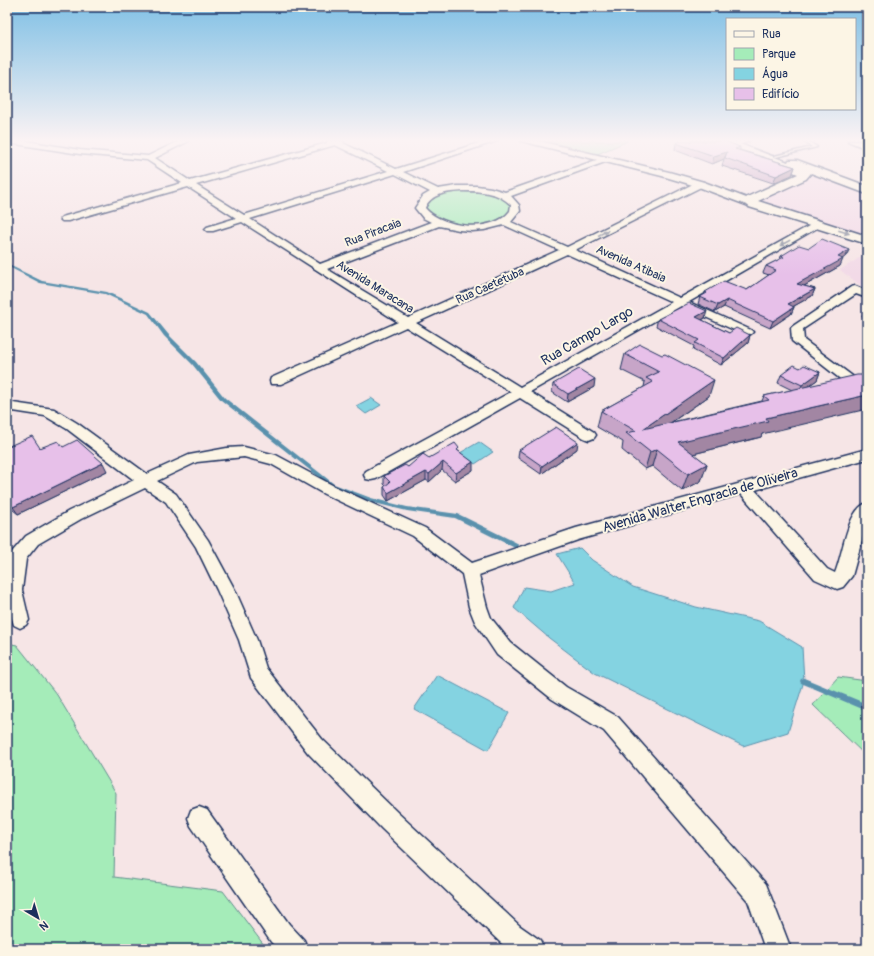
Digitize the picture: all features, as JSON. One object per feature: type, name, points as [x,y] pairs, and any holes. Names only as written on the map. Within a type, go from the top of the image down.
[{"type":"main road","points":[[753,201],[780,186]]},
{"type":"main road","points":[[856,186],[867,190]]},
{"type":"main road","points":[[753,201],[867,240]]},
{"type":"street","points":[[65,220],[184,186]]},
{"type":"street","name":"Avenida Maracana","points":[[192,186],[319,268],[589,435]]},
{"type":"street","points":[[210,229],[352,186]]},
{"type":"street","points":[[424,186],[437,192]]},
{"type":"street","points":[[506,196],[534,186]]},
{"type":"street","name":"Rua Caetetuba","points":[[276,381],[568,250],[697,186]]},
{"type":"street","points":[[704,186],[740,199],[753,201]]},
{"type":"street","points":[[463,188],[477,188],[506,196],[515,205],[515,211],[504,222],[474,227],[458,227],[437,223],[424,214],[420,208],[422,202],[437,192],[463,188]]},
{"type":"street","name":"Avenida Atibaia","points":[[504,222],[682,301],[747,332]]},
{"type":"street","name":"Rua Piracaia","points":[[319,268],[437,223]]},
{"type":"street","name":"Rua Campo Largo","points":[[371,474],[519,393],[819,224]]},
{"type":"street","points":[[867,295],[855,289],[797,328],[798,341],[867,393]]},
{"type":"street","points":[[7,408],[13,407],[49,412],[72,426],[124,466],[171,498],[202,544],[226,590],[248,640],[258,672],[315,746],[396,827],[511,934],[531,949]]},
{"type":"street","points":[[20,620],[13,590],[18,557],[32,540],[75,515],[194,458],[244,452],[276,460],[329,490],[419,532],[470,571],[478,607],[484,622],[504,649],[559,693],[611,724],[757,893],[778,949]]},
{"type":"street","name":"Avenida Walter Engracia de Oliveira","points":[[470,571],[576,534],[867,454]]},
{"type":"street","points":[[744,487],[821,574],[837,582],[843,576],[861,515],[867,509]]},
{"type":"street","points":[[199,818],[280,933],[294,949]]},
{"type":"shaded area","points":[[781,186],[854,186],[867,191],[867,240],[753,204]]},
{"type":"shaded area","points":[[867,253],[867,290],[840,270]]},
{"type":"green space","points":[[449,189],[490,190],[515,205],[510,217],[489,226],[458,227],[424,214],[422,202]]},
{"type":"green space","points":[[7,643],[17,645],[57,695],[116,793],[114,877],[223,891],[267,949],[7,949]]},
{"type":"green space","points":[[838,677],[867,681],[867,757],[813,705]]},
{"type":"water","points":[[371,398],[381,405],[366,414],[356,406]]},
{"type":"water","points":[[479,442],[493,452],[475,464],[460,453]]},
{"type":"water","points":[[580,548],[592,560],[633,587],[696,607],[759,621],[802,647],[804,681],[788,732],[743,746],[595,673],[549,638],[514,608],[524,587],[551,591],[575,583],[557,554]]},
{"type":"water","points":[[437,675],[509,713],[488,750],[414,709]]},
{"type":"building","points":[[822,239],[849,250],[838,257],[843,259],[797,284],[815,289],[788,304],[794,307],[773,321],[727,300],[718,305],[700,297],[707,293],[705,292],[724,281],[747,290],[776,270],[766,266],[784,257],[781,256],[799,245],[809,248]]},
{"type":"building","points":[[689,303],[707,311],[696,317],[729,333],[736,328],[750,335],[724,358],[695,343],[699,340],[658,319]]},
{"type":"building","points":[[640,344],[662,355],[665,354],[714,380],[643,429],[769,400],[764,396],[857,375],[862,375],[867,379],[867,395],[766,418],[768,421],[678,442],[707,464],[688,474],[657,449],[650,452],[626,433],[636,431],[601,411],[653,382],[646,378],[659,372],[625,354]]},
{"type":"building","points":[[794,365],[800,368],[804,365],[820,372],[802,385],[781,375]]},
{"type":"building","points":[[579,369],[595,379],[568,394],[553,384]]},
{"type":"building","points":[[556,427],[578,442],[542,466],[519,450]]},
{"type":"building","points":[[32,436],[40,448],[58,441],[63,447],[77,440],[103,463],[13,507],[7,501],[7,447]]},
{"type":"building","points":[[455,443],[459,448],[457,450],[473,462],[456,473],[443,462],[429,474],[426,472],[388,493],[384,487],[390,482],[384,476],[405,465],[408,467],[423,454],[429,458]]},
{"type":"waterway","points":[[7,265],[41,282],[106,293],[149,313],[166,335],[194,363],[223,399],[332,485],[370,500],[407,509],[456,516],[515,545]]},
{"type":"waterway","points":[[804,681],[867,708]]}]
